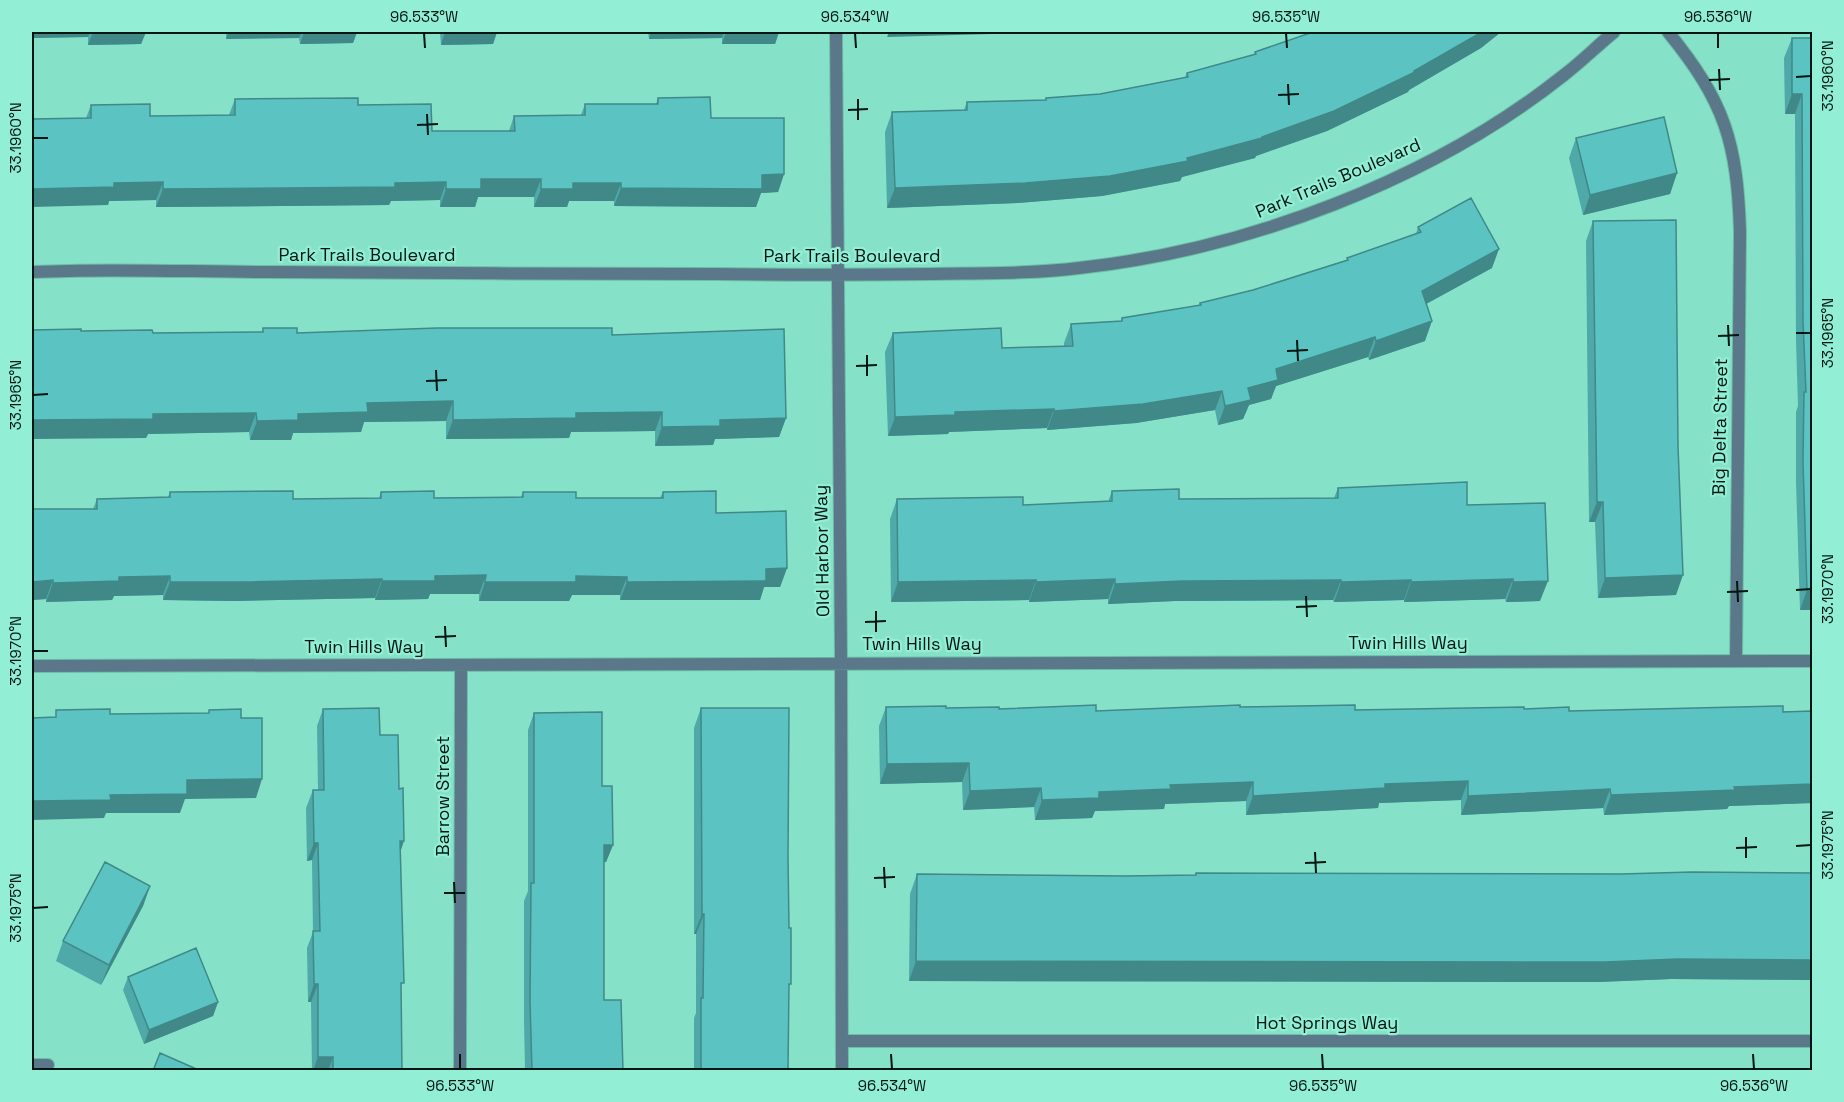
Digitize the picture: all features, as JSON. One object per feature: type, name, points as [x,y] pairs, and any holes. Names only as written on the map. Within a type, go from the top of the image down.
[{"type":"street","name":"Old Harbor Way","points":[[836,32],[842,1071]]},
{"type":"street","name":"Park Trails Boulevard","points":[[32,272],[837,275],[1010,273],[1078,268],[1143,259],[1202,247],[1262,231],[1321,209],[1425,163],[1525,104],[1565,75],[1614,32]]},
{"type":"street","name":"Big Delta Street","points":[[1668,32],[1701,76],[1720,109],[1734,154],[1737,175],[1740,243],[1736,661]]},
{"type":"street","name":"Twin Hills Way","points":[[32,666],[1812,661]]},
{"type":"street","name":"Barrow Street","points":[[460,666],[460,1071]]},
{"type":"street","name":"Hot Springs Way","points":[[842,1041],[1812,1041]]},
{"type":"street","points":[[32,1065],[48,1065]]},
{"type":"building","points":[[1313,32],[1482,32],[1415,72],[1334,111],[1262,138],[1187,158],[1188,161],[1110,176],[1025,183],[895,188],[892,112],[967,110],[967,102],[1046,100],[1046,98],[1100,94],[1188,77],[1187,73],[1256,54],[1255,52]]},
{"type":"building","points":[[1792,38],[1812,38],[1812,590],[1807,590],[1803,461],[1804,392],[1806,392],[1803,321],[1802,94],[1792,94]]},
{"type":"building","points":[[710,97],[711,118],[784,118],[784,174],[762,175],[762,189],[621,188],[621,183],[573,183],[573,189],[541,189],[541,179],[481,179],[481,189],[446,189],[446,182],[395,183],[395,187],[163,189],[163,182],[114,183],[114,187],[32,189],[32,119],[91,118],[91,105],[150,104],[150,116],[235,115],[235,99],[358,98],[358,105],[431,104],[432,131],[515,131],[514,116],[585,115],[585,104],[658,104],[658,98]]},
{"type":"building","points":[[1664,117],[1677,173],[1590,195],[1576,138]]},
{"type":"building","points":[[1471,198],[1499,249],[1422,291],[1432,321],[1376,341],[1375,337],[1276,369],[1278,380],[1248,388],[1251,400],[1225,406],[1222,391],[1143,404],[1054,411],[1054,409],[955,412],[955,415],[895,417],[893,333],[1001,328],[1002,348],[1073,346],[1071,324],[1122,321],[1122,318],[1201,305],[1200,303],[1253,290],[1348,260],[1347,258],[1421,232],[1418,227]]},
{"type":"building","points":[[1676,220],[1678,446],[1683,575],[1605,578],[1603,502],[1597,502],[1593,221]]},
{"type":"building","points":[[263,328],[297,328],[297,333],[437,328],[612,328],[612,335],[784,329],[786,418],[720,420],[720,426],[662,427],[662,412],[576,413],[576,418],[453,420],[453,401],[367,403],[368,412],[298,414],[298,420],[257,421],[256,413],[153,414],[153,419],[32,420],[32,330],[152,330],[153,333],[263,332]]},
{"type":"building","points":[[1467,482],[1467,505],[1545,503],[1548,581],[1513,582],[1513,579],[1411,582],[1411,580],[1182,581],[1115,584],[1115,579],[1036,582],[1036,580],[898,582],[897,499],[1023,497],[1023,505],[1112,501],[1112,491],[1179,489],[1179,499],[1338,498],[1338,488]]},
{"type":"building","points":[[293,491],[293,499],[381,498],[381,492],[434,491],[434,498],[523,497],[523,492],[576,492],[576,498],[663,498],[663,492],[716,491],[716,513],[786,511],[787,568],[766,569],[766,581],[627,582],[627,577],[576,576],[576,582],[485,582],[486,575],[435,576],[435,581],[382,581],[382,579],[170,582],[170,576],[119,577],[119,581],[32,582],[32,509],[97,509],[97,499],[170,497],[170,492]]},
{"type":"building","points":[[1096,705],[1096,711],[1240,705],[1240,707],[1355,705],[1355,710],[1569,707],[1569,711],[1783,706],[1783,712],[1812,711],[1812,784],[1611,795],[1610,789],[1468,796],[1468,781],[1385,784],[1385,788],[1253,796],[1253,782],[1170,785],[1171,789],[1099,792],[1099,798],[1042,800],[1041,788],[970,791],[969,763],[887,764],[886,707],[946,706],[946,708],[999,707],[999,709]]},
{"type":"building","points":[[379,708],[380,735],[398,735],[399,789],[403,788],[404,841],[400,841],[404,983],[401,983],[402,1071],[333,1071],[333,1057],[318,1057],[318,984],[314,984],[313,931],[320,931],[318,843],[314,843],[313,790],[324,790],[323,709]]},
{"type":"building","points":[[701,708],[789,708],[788,856],[791,984],[789,984],[788,1071],[701,1071],[704,914],[702,914]]},
{"type":"building","points":[[110,709],[110,714],[209,713],[209,710],[241,709],[241,718],[262,718],[262,779],[187,780],[187,794],[110,795],[111,800],[32,801],[32,718],[56,717],[56,710]]},
{"type":"building","points":[[602,712],[602,786],[612,786],[613,845],[604,845],[604,1000],[621,1000],[623,1071],[532,1071],[530,1001],[531,883],[534,883],[534,713]]},
{"type":"building","points":[[105,862],[150,886],[109,965],[63,941]]},
{"type":"building","points":[[33,867],[33,948],[32,948]]},
{"type":"building","points":[[1196,873],[1621,874],[1812,873],[1812,960],[916,961],[917,874],[1125,876],[1196,875]]},
{"type":"building","points":[[196,948],[218,1002],[149,1030],[128,977]]},
{"type":"building","points":[[160,1053],[201,1071],[153,1071]]}]
